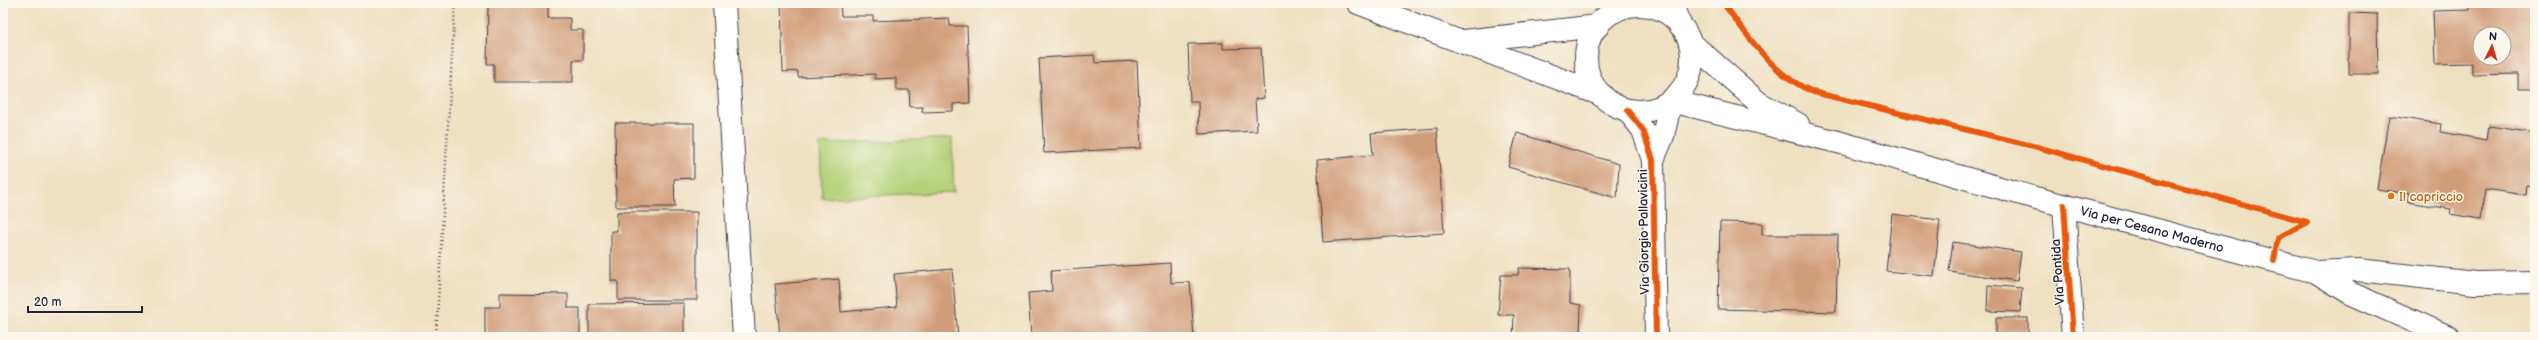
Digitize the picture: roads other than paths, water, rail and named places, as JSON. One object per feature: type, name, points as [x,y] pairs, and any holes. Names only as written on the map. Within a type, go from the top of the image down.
[{"type":"main road","points":[[724,3],[744,337]]},
{"type":"main road","points":[[1358,3],[1602,95]]},
{"type":"main road","points":[[1671,3],[1685,33],[1692,55],[1689,77],[1679,94],[1671,101],[1650,110],[1627,110],[1610,102],[1602,95],[1591,80],[1587,67],[1589,43],[1598,26],[1617,7],[1651,7],[1663,11],[1685,33]]},
{"type":"main road","points":[[1460,41],[1598,26]]},
{"type":"main road","name":"Via per Cesano Maderno","points":[[1685,33],[1759,103],[1827,140]]},
{"type":"main road","name":"Via per Cesano Maderno","points":[[1671,101],[1827,140],[2316,272],[2350,293],[2449,337]]},
{"type":"main road","name":"Via Giorgio Pallavicini","points":[[1653,160],[1663,136],[1671,101]]},
{"type":"main road","name":"Via Giorgio Pallavicini","points":[[1627,110],[1642,130],[1653,160],[1656,337]]},
{"type":"main road","name":"Via Pontida","points":[[2064,205],[2073,337]]},
{"type":"main road","name":"Via per Cesano Maderno","points":[[2316,272],[2358,270],[2475,283],[2535,282]]},
{"type":"place","name":"Il capriccio","points":[[2391,196]]}]
